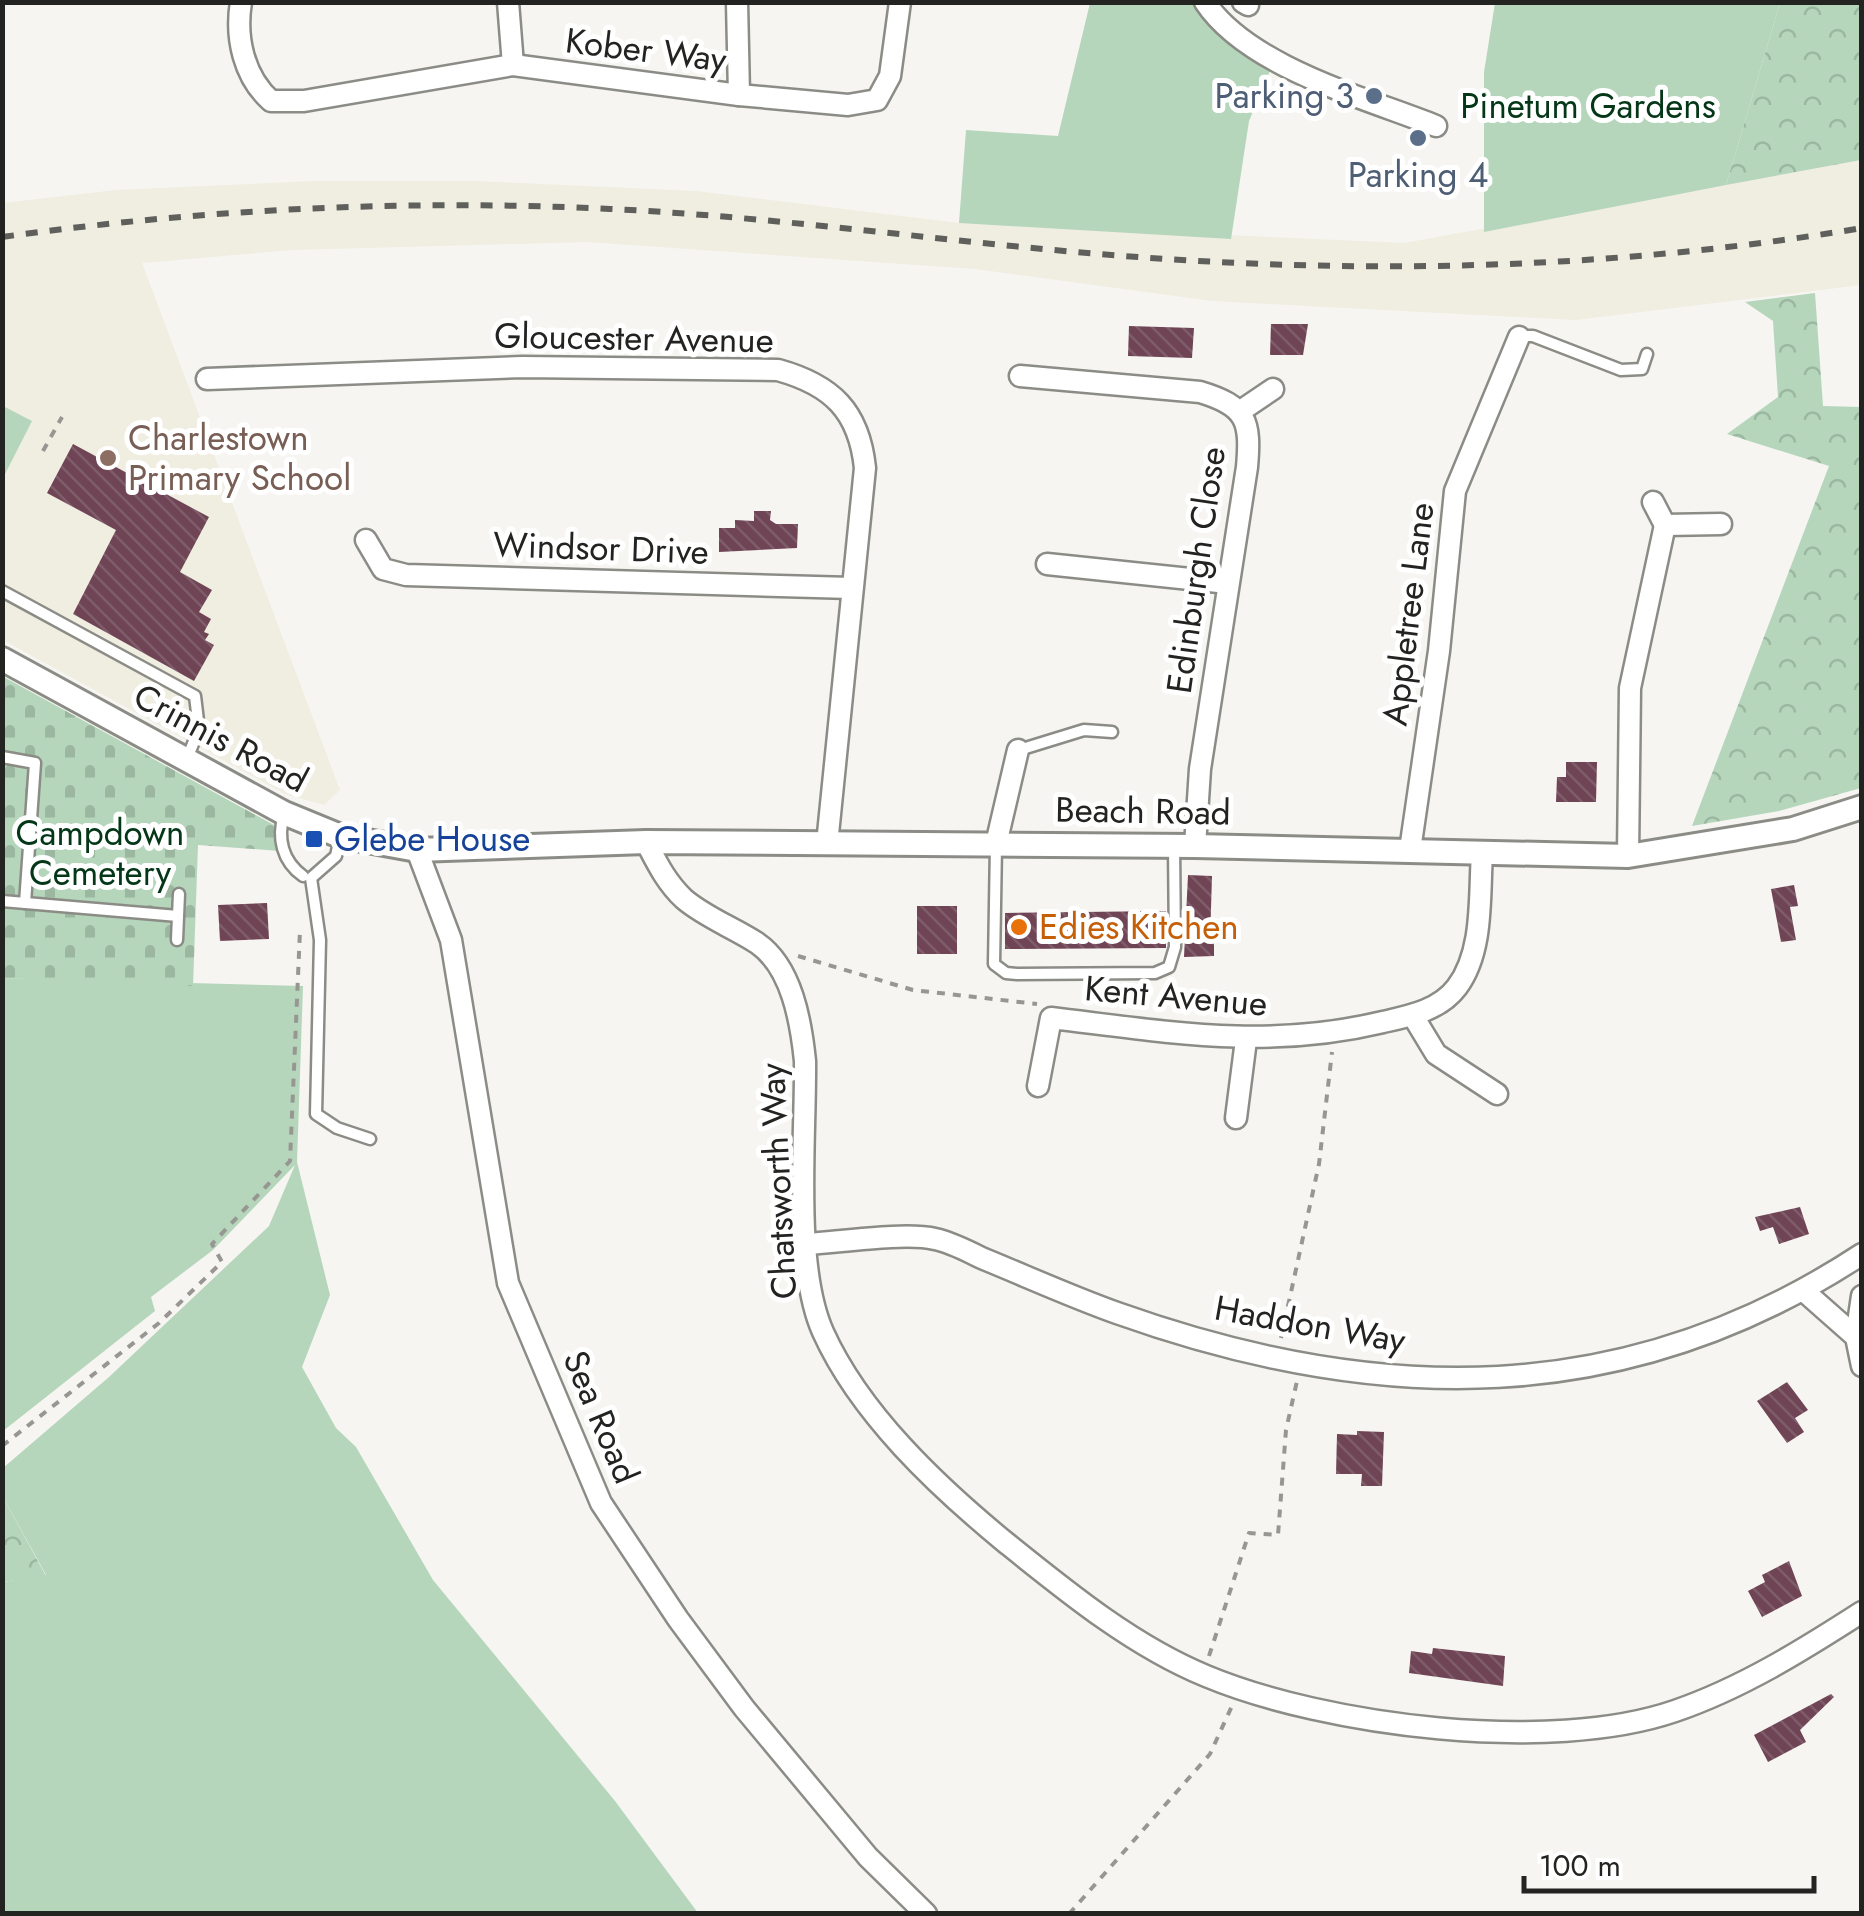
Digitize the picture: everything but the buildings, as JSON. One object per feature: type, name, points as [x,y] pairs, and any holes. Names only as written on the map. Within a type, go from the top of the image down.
[{"type":"street","name":"Kober Way","points":[[241,2],[245,62],[256,87],[271,101],[304,101],[410,79],[513,66],[739,94],[736,2]]},
{"type":"street","points":[[508,2],[513,66]]},
{"type":"street","points":[[739,94],[848,104],[877,100],[890,76],[900,2]]},
{"type":"street","points":[[1205,2],[1245,40],[1287,66],[1436,126]]},
{"type":"street","name":"Appletree Lane","points":[[1410,850],[1439,651],[1455,491],[1519,336]]},
{"type":"street","name":"Gloucester Avenue","points":[[207,379],[522,366],[778,370],[810,379],[836,395],[850,412],[863,449],[827,844]]},
{"type":"street","name":"Edinburgh Close","points":[[1020,376],[1200,392],[1226,400],[1245,417],[1249,440],[1200,769],[1184,846]]},
{"type":"street","points":[[1239,412],[1274,389]]},
{"type":"street","points":[[1628,856],[1630,688],[1665,525],[1654,502]]},
{"type":"street","points":[[1665,525],[1720,524]]},
{"type":"street","name":"Windsor Drive","points":[[366,540],[384,569],[406,575],[851,588]]},
{"type":"street","points":[[1047,564],[1228,583]]},
{"type":"street","name":"Crinnis Road","points":[[2,658],[284,813],[340,836],[417,850]]},
{"type":"street","points":[[996,844],[1018,750]]},
{"type":"street","name":"Beach Road","points":[[417,850],[646,842],[1184,846],[1628,856],[1793,829],[1862,807]]},
{"type":"street","name":"Chatsworth Way","points":[[646,842],[662,874],[686,901],[762,946],[788,984],[802,1032],[809,1282],[823,1332],[878,1416],[931,1474],[1060,1587],[1132,1635],[1202,1675],[1305,1708],[1436,1726],[1562,1729],[1674,1712],[1801,1652],[1862,1612]]},
{"type":"street","name":"Sea Road","points":[[417,850],[450,940],[508,1283],[601,1503],[678,1619],[744,1708],[868,1858],[926,1914]]},
{"type":"street","name":"Kent Avenue","points":[[1038,1086],[1051,1018],[1246,1040],[1334,1034],[1412,1016],[1456,990],[1468,968],[1474,947],[1482,854]]},
{"type":"street","points":[[1412,1016],[1436,1054],[1497,1094]]},
{"type":"street","points":[[1236,1118],[1246,1040]]},
{"type":"street","name":"Haddon Way","points":[[807,1244],[934,1238],[1118,1313],[1276,1357],[1363,1374],[1430,1378],[1565,1374],[1700,1339],[1804,1292],[1862,1254]]},
{"type":"street","points":[[1804,1292],[1856,1337]]},
{"type":"street","points":[[1862,1296],[1856,1337],[1862,1366]]},
{"type":"lane","points":[[1519,336],[1533,336],[1621,370],[1642,369],[1647,354]]},
{"type":"lane","points":[[2,590],[195,696],[199,729],[186,762]]},
{"type":"lane","points":[[1018,750],[1084,730],[1112,732]]},
{"type":"lane","points":[[2,757],[35,763],[24,903]]},
{"type":"lane","points":[[284,813],[280,828],[284,854],[303,876]]},
{"type":"lane","points":[[340,836],[336,856],[311,878],[318,929],[316,1114],[336,1128],[370,1139]]},
{"type":"lane","points":[[996,844],[994,964],[1006,973],[1017,974],[1155,973],[1170,967],[1184,846]]},
{"type":"lane","points":[[177,940],[178,894]]},
{"type":"lane","points":[[2,900],[178,916]]},
{"type":"path","points":[[43,451],[62,417]]},
{"type":"path","points":[[2,1446],[159,1323],[222,1262],[212,1244],[290,1161],[300,930],[318,929]]},
{"type":"path","points":[[762,946],[913,990],[1036,1003],[1051,1018]]},
{"type":"path","points":[[1276,1357],[1319,1164],[1334,1034]]},
{"type":"path","points":[[1202,1675],[1249,1532],[1278,1536],[1286,1430],[1302,1362]]},
{"type":"path","points":[[1069,1914],[1210,1754],[1240,1689]]},
{"type":"shaded area","points":[[1861,160],[1861,285],[1576,320],[1212,301],[975,269],[587,242],[293,250],[142,263],[340,790],[324,805],[285,794],[3,640],[3,203],[116,190],[314,181],[475,181],[696,191],[959,223],[1404,243]]},
{"type":"green space","points":[[1090,3],[1190,3],[1272,66],[1249,121],[1231,239],[959,223],[966,130],[1058,136]]},
{"type":"green space","name":"Pinetum Gardens","points":[[1495,3],[1780,3],[1726,185],[1484,232],[1484,72]]},
{"type":"green space","points":[[1780,3],[1861,3],[1861,160],[1726,185]]},
{"type":"green space","points":[[1815,293],[1823,406],[1861,407],[1861,788],[1779,811],[1692,826],[1829,466],[1727,434],[1778,397],[1773,321],[1745,302]]},
{"type":"green space","points":[[3,406],[32,421],[3,478]]},
{"type":"green space","name":"Campdown Cemetery","points":[[2,676],[274,825],[280,851],[198,845],[193,986],[3,978]]},
{"type":"green space","points":[[3,978],[303,986],[297,1162],[330,1295],[302,1367],[336,1428],[356,1447],[433,1580],[615,1801],[698,1913],[3,1913],[3,1582],[46,1575],[3,1497],[3,1468],[109,1377],[269,1226],[295,1165],[213,1250],[151,1297],[155,1311],[3,1431]]},
{"type":"green space","points":[[3,1497],[46,1576],[3,1582]]},
{"type":"railway","points":[[2,237],[229,213],[382,206],[534,206],[739,218],[1124,256],[1401,266],[1586,260],[1770,242],[1862,228]]},
{"type":"place","name":"Parking 3","points":[[1374,96]]},
{"type":"place","name":"Parking 4","points":[[1418,138]]},
{"type":"place","name":"Charlestown Primary School","points":[[108,458]]},
{"type":"place","name":"Glebe House","points":[[314,839]]},
{"type":"place","name":"Edies Kitchen","points":[[1019,927]]}]
